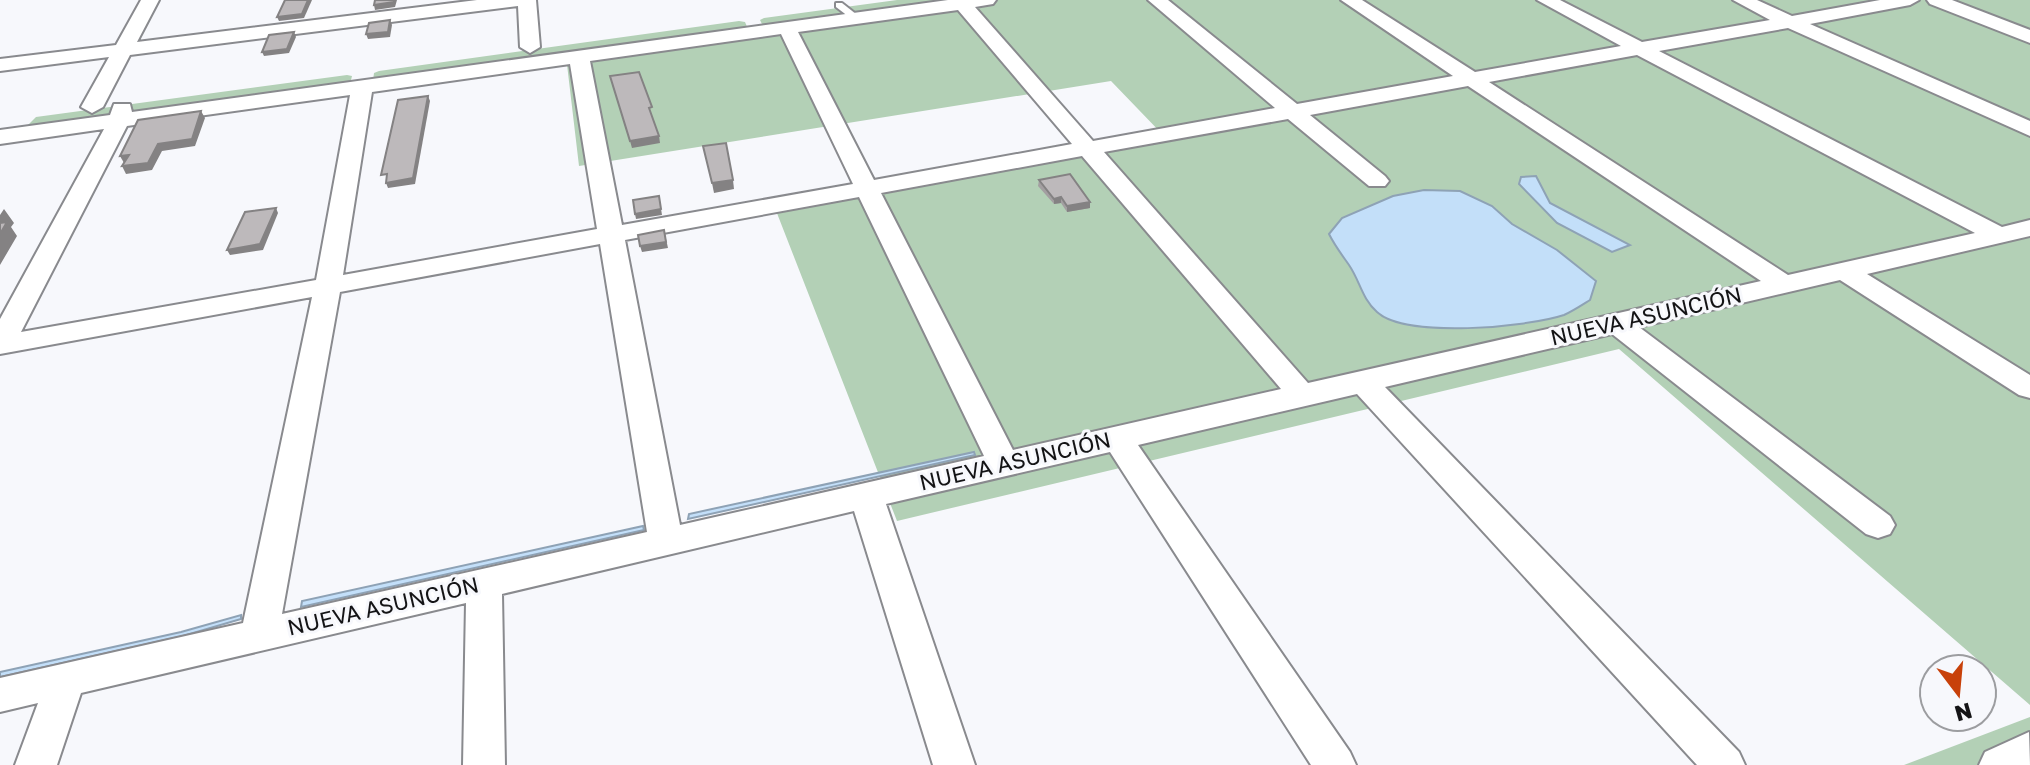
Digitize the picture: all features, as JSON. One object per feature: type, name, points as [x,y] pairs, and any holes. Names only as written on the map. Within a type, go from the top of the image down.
[{"type":"street","points":[[92,107],[150,0]]},
{"type":"street","points":[[0,65],[520,0]]},
{"type":"street","points":[[527,0],[530,47]]},
{"type":"street","points":[[0,137],[122,112],[530,47],[880,0]]},
{"type":"street","points":[[1157,0],[1377,181]]},
{"type":"street","points":[[1350,0],[1784,284]]},
{"type":"street","points":[[1546,0],[1998,235]]},
{"type":"street","points":[[1742,0],[2030,129]]},
{"type":"street","points":[[0,345],[1910,0]]},
{"type":"street","points":[[1936,0],[2030,37]]},
{"type":"street","points":[[0,119],[92,107],[122,112],[362,87],[970,1],[1088,148],[1302,395]]},
{"type":"street","points":[[787,28],[1004,464]]},
{"type":"street","points":[[579,57],[666,541]]},
{"type":"street","points":[[259,635],[328,286],[362,87]]},
{"type":"street","points":[[0,345],[122,112]]},
{"type":"street","name":"NUEVA ASUNCIÓN","points":[[0,695],[2030,228]]},
{"type":"street","points":[[1844,271],[2030,388]]},
{"type":"street","points":[[1616,323],[1878,525]]},
{"type":"street","points":[[1362,381],[1724,765]]},
{"type":"street","points":[[1117,438],[1335,765]]},
{"type":"street","points":[[866,495],[954,765]]},
{"type":"street","points":[[484,583],[484,765]]},
{"type":"street","points":[[36,765],[66,680]]},
{"type":"street","points":[[2000,765],[2029,751]]},
{"type":"lane","points":[[839,5],[856,18]]},
{"type":"green space","points":[[897,0],[2030,0],[2030,705],[1998,677],[1998,653],[1970,653],[1619,349],[897,521],[773,203],[1164,136],[1111,81],[579,166],[566,56],[373,81],[374,73],[379,71],[739,21],[745,22],[748,29],[763,26],[760,20]]},
{"type":"green space","points":[[352,76],[350,84],[24,129],[36,117]]},
{"type":"green space","points":[[2030,717],[2030,765],[1904,765],[1988,733],[1998,733],[1998,729]]},
{"type":"water","points":[[1536,176],[1550,203],[1630,245],[1612,252],[1557,223],[1519,184],[1521,177]]},
{"type":"water","points":[[1424,190],[1460,191],[1492,206],[1512,224],[1557,250],[1596,281],[1590,300],[1564,315],[1547,319],[1468,328],[1413,326],[1377,312],[1329,234],[1342,218],[1393,196]]},
{"type":"water","points":[[974,452],[975,455],[688,519],[689,514]]},
{"type":"water","points":[[643,526],[644,530],[301,607],[302,601]]},
{"type":"water","points":[[241,615],[241,619],[183,636],[0,677],[0,672],[181,632]]},
{"type":"building","points":[[285,0],[308,0],[302,14],[277,17]]},
{"type":"building","points":[[375,0],[394,0],[394,2],[374,5]]},
{"type":"building","points":[[390,20],[388,32],[366,34],[369,23]]},
{"type":"building","points":[[294,32],[287,49],[262,52],[269,35]]},
{"type":"building","points":[[639,72],[659,136],[630,141],[610,76]]},
{"type":"building","points":[[428,96],[413,178],[386,183],[387,174],[381,175],[398,100]]},
{"type":"building","points":[[201,111],[192,139],[158,144],[148,163],[122,166],[129,155],[120,156],[138,120]]},
{"type":"building","points":[[726,143],[733,180],[712,183],[703,146]]},
{"type":"building","points":[[1070,174],[1090,202],[1067,206],[1061,197],[1054,199],[1039,180]]},
{"type":"building","points":[[659,196],[661,209],[635,214],[633,200]]},
{"type":"building","points":[[276,208],[260,244],[227,250],[245,212]]},
{"type":"building","points":[[664,230],[666,242],[640,246],[638,235]]}]
